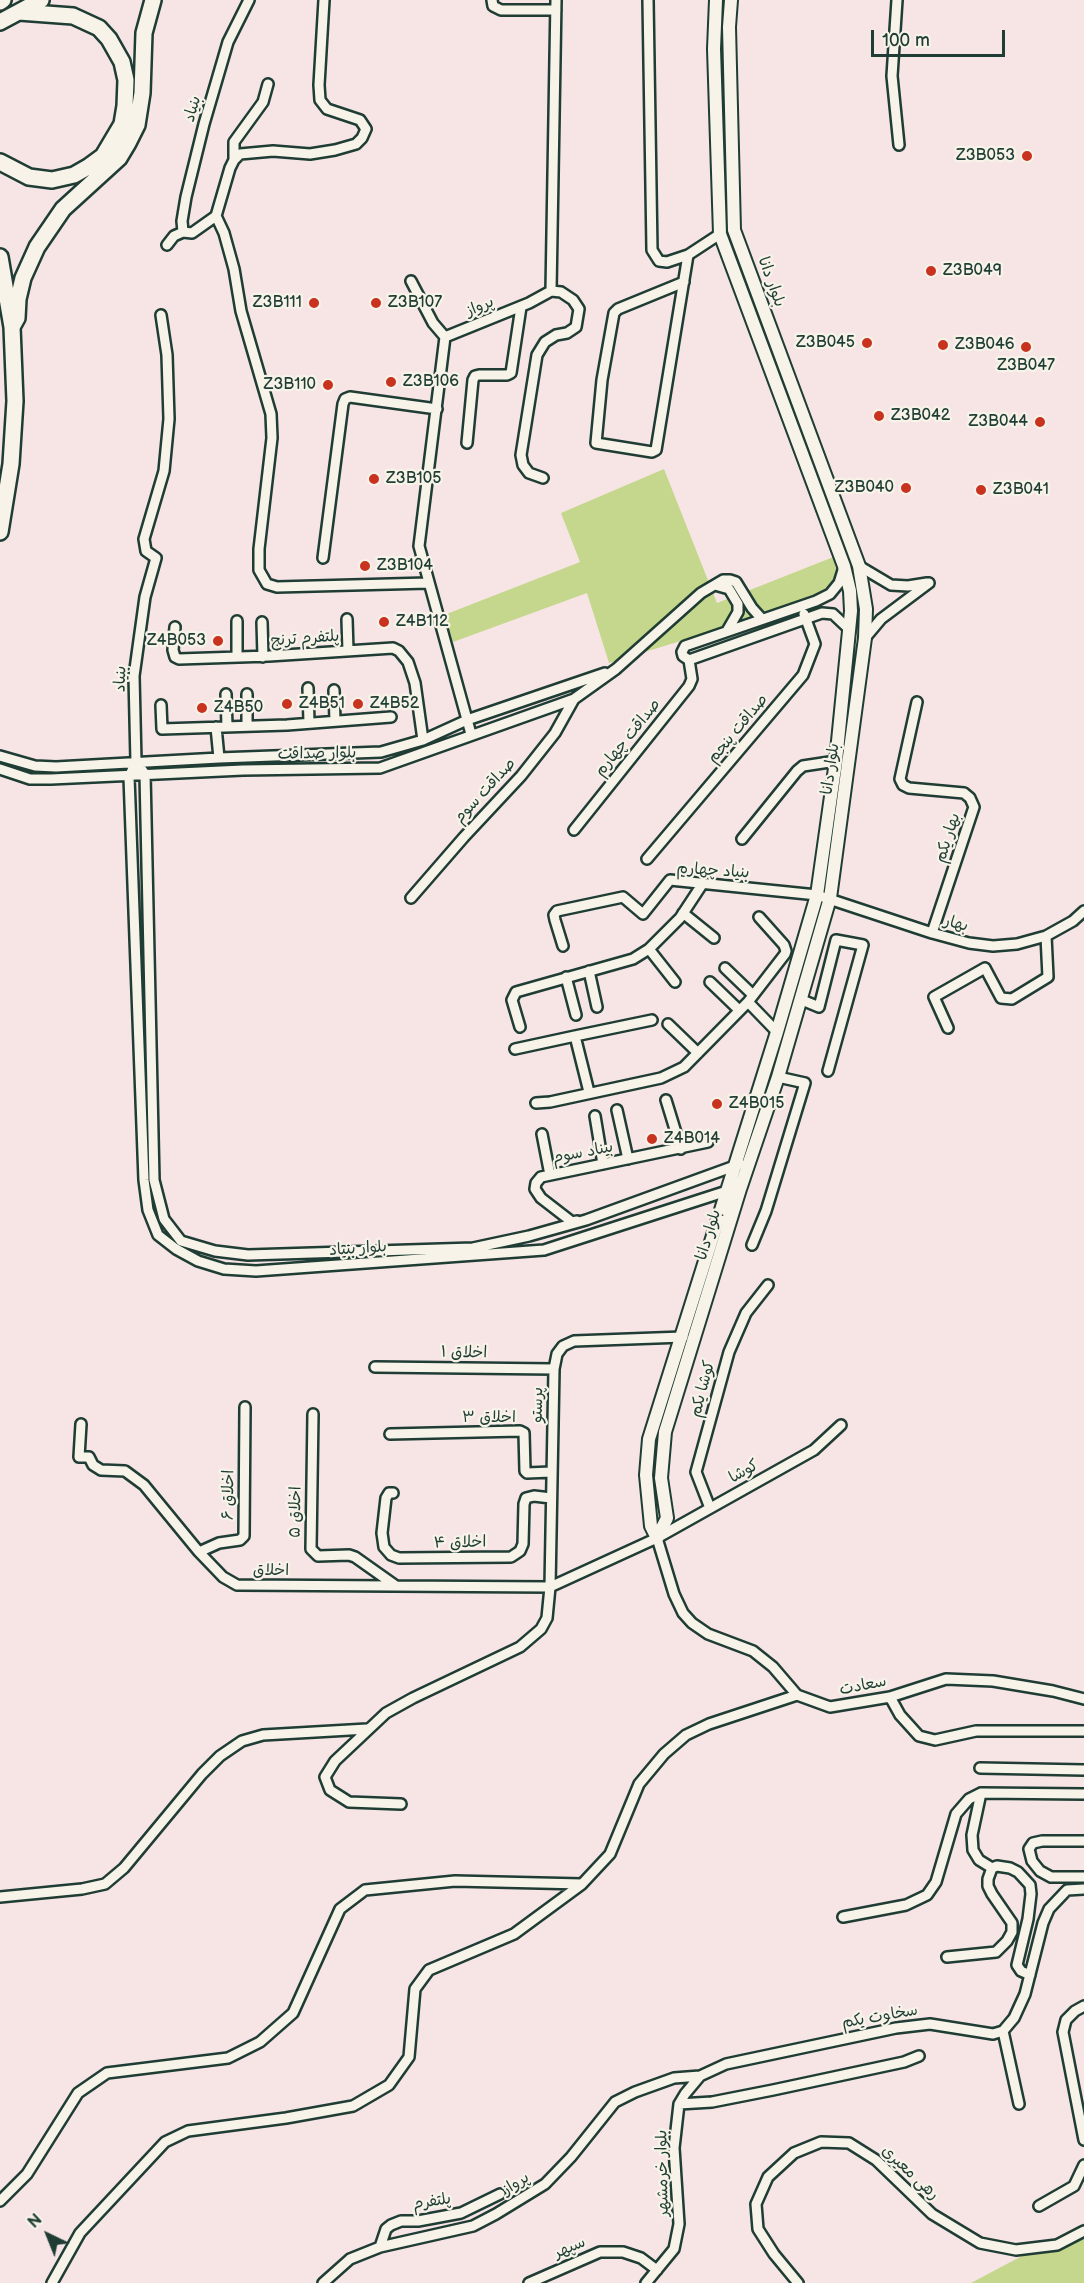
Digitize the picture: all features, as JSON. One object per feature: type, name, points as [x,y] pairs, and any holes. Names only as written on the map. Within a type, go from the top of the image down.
[{"type":"main road","points":[[0,22],[41,0]]},
{"type":"main road","points":[[12,327],[17,318],[18,299],[23,278],[37,247],[63,209],[118,158],[137,124],[142,93],[144,33],[148,10],[153,0]]},
{"type":"main road","points":[[0,162],[29,177],[52,180],[74,175],[88,168],[103,156],[122,124],[125,106],[126,80],[122,62],[109,39],[99,28],[73,16],[19,12]]},
{"type":"main road","points":[[0,257],[12,327],[15,401],[7,496],[0,532]]},
{"type":"street","name":"بنیاد","points":[[183,232],[182,222],[186,197],[204,124],[228,42],[249,0]]},
{"type":"street","points":[[234,160],[240,154],[273,151],[310,154],[335,150],[356,144],[362,138],[366,129],[360,120],[327,109],[320,100],[324,0]]},
{"type":"street","points":[[492,0],[493,6],[501,10],[556,5],[551,291],[561,292],[573,300],[579,309],[576,327],[545,342],[537,355],[520,455],[523,465],[529,472],[543,478]]},
{"type":"street","points":[[648,0],[652,250],[659,261],[667,262],[688,255],[720,234]]},
{"type":"street","name":"بلوار دانا","points":[[657,1538],[667,1518],[661,1463],[665,1432],[742,1164],[777,1032],[818,895],[836,761],[850,630],[850,591],[844,566],[720,234],[714,49],[716,0]]},
{"type":"street","name":"بلوار دانا","points":[[731,0],[729,27],[734,230],[859,566],[866,609],[865,638],[830,898],[778,1077],[742,1164]]},
{"type":"street","points":[[897,0],[892,76],[898,145]]},
{"type":"street","points":[[167,245],[174,236],[183,232],[192,233],[216,216],[234,160],[234,142],[263,102],[268,84]]},
{"type":"street","points":[[216,216],[224,232],[241,311],[271,414],[272,438],[259,549],[259,570],[267,584],[277,587],[428,583]]},
{"type":"street","points":[[684,282],[618,309],[614,313],[602,380],[596,443],[652,452],[656,450],[684,282],[688,255]]},
{"type":"street","points":[[411,281],[433,323],[445,337],[419,546],[471,734]]},
{"type":"street","name":"پرواز","points":[[445,337],[521,307],[551,291]]},
{"type":"street","points":[[467,443],[473,380],[478,375],[511,373],[521,307]]},
{"type":"street","name":"بنیاد","points":[[136,762],[134,676],[145,597],[156,558],[146,551],[144,539],[165,471],[169,419],[168,364],[161,315]]},
{"type":"street","points":[[323,558],[345,399],[350,397],[437,409]]},
{"type":"street","points":[[844,566],[839,583],[830,594],[800,607],[685,646],[682,652],[683,656],[689,660],[822,613],[833,614],[850,630]]},
{"type":"street","points":[[859,566],[891,585],[908,586],[929,583],[881,619],[865,638]]},
{"type":"street","points":[[713,585],[723,580],[736,582],[752,608],[762,619]]},
{"type":"street","points":[[713,585],[729,589],[738,604],[738,612],[726,631]]},
{"type":"street","name":"بلوار صداقت","points":[[0,769],[30,779],[380,768],[574,699],[615,669],[713,585]]},
{"type":"street","name":"صداقت پنجم","points":[[647,859],[803,675],[815,644],[806,617],[800,607]]},
{"type":"street","name":"پلتفرم ترنج","points":[[347,619],[348,651]]},
{"type":"street","points":[[237,621],[237,657]]},
{"type":"street","name":"پلتفرم ترنج","points":[[262,622],[263,657]]},
{"type":"street","name":"پلتفرم ترنج","points":[[175,627],[173,650],[175,657],[263,657],[393,648],[404,656],[416,683],[423,740]]},
{"type":"street","name":"صداقت چهارم","points":[[574,830],[689,686],[692,679],[689,660]]},
{"type":"street","name":"بلوار صداقت","points":[[0,756],[35,766],[56,767],[381,752],[423,740],[467,720],[615,669]]},
{"type":"street","points":[[308,688],[309,723]]},
{"type":"street","points":[[334,690],[335,721]]},
{"type":"street","points":[[226,694],[226,727]]},
{"type":"street","points":[[247,694],[247,726]]},
{"type":"street","name":"صداقت سوم","points":[[411,898],[521,776],[555,733],[574,699]]},
{"type":"street","name":"بهار یکم","points":[[916,702],[900,779],[909,788],[964,794],[970,798],[974,807],[932,933]]},
{"type":"street","points":[[161,705],[162,729],[391,717]]},
{"type":"street","points":[[216,727],[219,758]]},
{"type":"street","points":[[742,839],[803,766],[836,761]]},
{"type":"street","points":[[129,777],[136,762],[145,774]]},
{"type":"street","name":"بلوار بنیاد","points":[[145,774],[154,1180],[164,1219],[181,1241],[214,1251],[248,1256],[473,1248],[529,1236],[586,1220],[742,1164]]},
{"type":"street","name":"بلوار بنیاد","points":[[129,777],[144,1180],[148,1210],[158,1234],[176,1249],[198,1261],[224,1269],[256,1271],[544,1250],[734,1190]]},
{"type":"street","name":"بنیاد چهارم","points":[[563,946],[554,915],[561,909],[623,897],[643,914],[670,880],[818,895]]},
{"type":"street","points":[[520,1027],[512,1000],[516,992],[633,959],[649,949],[683,913],[703,883]]},
{"type":"street","name":"بهار","points":[[818,895],[932,933],[969,943],[993,946],[1017,944],[1046,936],[1073,921],[1084,911]]},
{"type":"street","points":[[683,913],[714,938]]},
{"type":"street","points":[[536,1102],[661,1078],[684,1068],[751,998],[786,951],[759,917]]},
{"type":"street","points":[[948,1028],[934,997],[985,968],[1001,998],[1012,999],[1048,977],[1046,936]]},
{"type":"street","points":[[802,1000],[819,1007],[836,940],[863,945],[828,1071]]},
{"type":"street","points":[[649,949],[675,982]]},
{"type":"street","points":[[725,968],[777,1032]]},
{"type":"street","points":[[589,971],[597,1007]]},
{"type":"street","points":[[566,977],[576,1015]]},
{"type":"street","points":[[710,982],[739,1010]]},
{"type":"street","points":[[515,1049],[652,1020]]},
{"type":"street","points":[[668,1024],[698,1053]]},
{"type":"street","points":[[575,1036],[590,1092]]},
{"type":"street","points":[[752,1245],[766,1211],[805,1083],[778,1077]]},
{"type":"street","points":[[666,1100],[681,1149]]},
{"type":"street","points":[[617,1110],[628,1159]]},
{"type":"street","points":[[595,1116],[603,1164]]},
{"type":"street","points":[[542,1134],[550,1175]]},
{"type":"street","name":"بیناد سوم","points":[[586,1220],[572,1222],[541,1198],[535,1190],[536,1183],[541,1177],[708,1142]]},
{"type":"street","name":"بلوار دانا","points":[[657,1538],[651,1526],[646,1475],[649,1440],[734,1190]]},
{"type":"street","name":"کوشا یکم","points":[[710,1508],[696,1472],[729,1352],[746,1313],[768,1285]]},
{"type":"street","name":"پرستو","points":[[401,1804],[349,1802],[330,1790],[325,1777],[335,1761],[386,1713],[520,1647],[533,1637],[547,1618],[550,1587],[554,1369],[557,1354],[563,1346],[574,1341],[683,1337]]},
{"type":"street","name":"اخلاق ۱","points":[[375,1367],[554,1369]]},
{"type":"street","name":"اخلاق ۶","points":[[199,1552],[219,1543],[240,1540],[244,1536],[245,1407]]},
{"type":"street","name":"اخلاق ۵","points":[[313,1414],[311,1549],[318,1556],[350,1555],[355,1557],[396,1586]]},
{"type":"street","name":"اخلاق","points":[[81,1424],[79,1457],[89,1457],[93,1465],[101,1470],[125,1471],[144,1485],[199,1552],[223,1576],[237,1586],[550,1587]]},
{"type":"street","name":"کوشا","points":[[657,1538],[814,1450],[841,1425]]},
{"type":"street","name":"اخلاق ۳","points":[[390,1434],[520,1431],[524,1433],[527,1473],[551,1472]]},
{"type":"street","name":"اخلاق ۴","points":[[393,1493],[389,1492],[386,1498],[382,1533],[384,1546],[392,1555],[399,1558],[511,1557],[520,1551],[523,1544],[526,1498],[534,1496],[551,1498]]},
{"type":"street","points":[[52,2283],[80,2233],[165,2142],[188,2131],[286,2118],[353,2106],[389,2085],[409,2057],[415,1989],[429,1970],[514,1934],[582,1884],[610,1854],[639,1784],[664,1754],[686,1735],[709,1724],[797,1695],[773,1666],[753,1651],[708,1634],[692,1623],[683,1613],[674,1594],[657,1538],[550,1587]]},
{"type":"street","name":"سعادت","points":[[797,1695],[830,1707],[890,1697],[946,1679],[993,1681],[1053,1691],[1084,1699]]},
{"type":"street","points":[[890,1697],[900,1715],[920,1736],[935,1740],[976,1731],[1084,1731]]},
{"type":"street","points":[[0,1897],[82,1889],[105,1884],[124,1868],[202,1774],[220,1756],[242,1741],[263,1735],[367,1729]]},
{"type":"street","points":[[980,1768],[1084,1770]]},
{"type":"street","points":[[981,1793],[972,1835],[973,1850],[979,1860],[992,1868]]},
{"type":"street","points":[[843,1917],[906,1905],[927,1895],[936,1882],[956,1814],[969,1799],[981,1793],[1084,1794]]},
{"type":"street","points":[[1084,1841],[1042,1841],[1033,1843],[1029,1849],[1032,1861],[1040,1871],[1051,1876],[1084,1877]]},
{"type":"street","points":[[947,1957],[996,1952],[1007,1941],[1012,1932],[1012,1923],[988,1886],[989,1873],[992,1868],[997,1866],[1010,1868],[1018,1872],[1030,1885],[1028,1919],[1017,1965],[1021,1971],[1030,1975]]},
{"type":"street","points":[[0,2201],[27,2174],[78,2093],[107,2073],[228,2058],[260,2042],[293,2013],[340,1909],[365,1890],[455,1881],[582,1884]]},
{"type":"street","points":[[1019,2104],[1003,2031],[1014,2018],[1030,1975],[1043,1923],[1049,1909],[1067,1890],[1084,1889]]},
{"type":"street","points":[[1084,2006],[1074,2011],[1066,2020],[1063,2032],[1084,2140]]},
{"type":"street","name":"سخاوت یکم","points":[[700,2076],[726,2064],[896,2028],[930,2024],[993,2034],[1003,2031]]},
{"type":"street","points":[[679,2104],[712,2102],[773,2090],[904,2062],[919,2056]]},
{"type":"street","name":"پرواز","points":[[323,2283],[350,2259],[380,2247],[473,2226],[496,2214],[545,2184],[571,2157],[615,2102],[674,2078],[700,2076]]},
{"type":"street","name":"بلوار خرمشهر","points":[[646,2283],[674,2249],[679,2224],[674,2148],[679,2104],[700,2076]]},
{"type":"street","name":"رهی معیری","points":[[798,2283],[774,2254],[758,2229],[756,2204],[768,2177],[794,2153],[821,2142],[849,2143],[876,2160],[932,2214],[980,2243],[1016,2250],[1057,2245],[1084,2232]]},
{"type":"street","points":[[1038,2206],[1074,2186],[1084,2165]]},
{"type":"street","name":"پلتفرم","points":[[380,2247],[386,2229],[391,2225],[401,2221],[417,2222],[461,2213],[500,2194]]},
{"type":"street","name":"سپهر","points":[[529,2283],[600,2252],[623,2252],[641,2258],[657,2270]]},
{"type":"street","name":"بلوار خرمشهر","points":[[654,2283],[657,2270]]},
{"type":"green space","points":[[664,469],[717,603],[841,554],[853,588],[609,663],[587,593],[453,642],[444,615],[580,562],[561,513]]},
{"type":"green space","points":[[1084,2223],[1084,2283],[971,2283]]},
{"type":"place","name":"Z3B053","points":[[1027,156]]},
{"type":"place","name":"Z3B049","points":[[931,271]]},
{"type":"place","name":"Z3B111","points":[[314,303]]},
{"type":"place","name":"Z3B107","points":[[376,303]]},
{"type":"place","name":"Z3B045","points":[[867,343]]},
{"type":"place","name":"Z3B046","points":[[943,345]]},
{"type":"place","name":"Z3B047","points":[[1026,347]]},
{"type":"place","name":"Z3B106","points":[[391,382]]},
{"type":"place","name":"Z3B110","points":[[328,385]]},
{"type":"place","name":"Z3B042","points":[[879,416]]},
{"type":"place","name":"Z3B044","points":[[1040,422]]},
{"type":"place","name":"Z3B105","points":[[374,479]]},
{"type":"place","name":"Z3B040","points":[[906,488]]},
{"type":"place","name":"Z3B041","points":[[981,490]]},
{"type":"place","name":"Z3B104","points":[[365,566]]},
{"type":"place","name":"Z4B112","points":[[384,622]]},
{"type":"place","name":"Z4B053","points":[[218,641]]},
{"type":"place","name":"Z4B51","points":[[287,704]]},
{"type":"place","name":"Z4B52","points":[[358,704]]},
{"type":"place","name":"Z4B50","points":[[202,708]]},
{"type":"place","name":"Z4B015","points":[[717,1104]]},
{"type":"place","name":"Z4B014","points":[[652,1139]]}]
